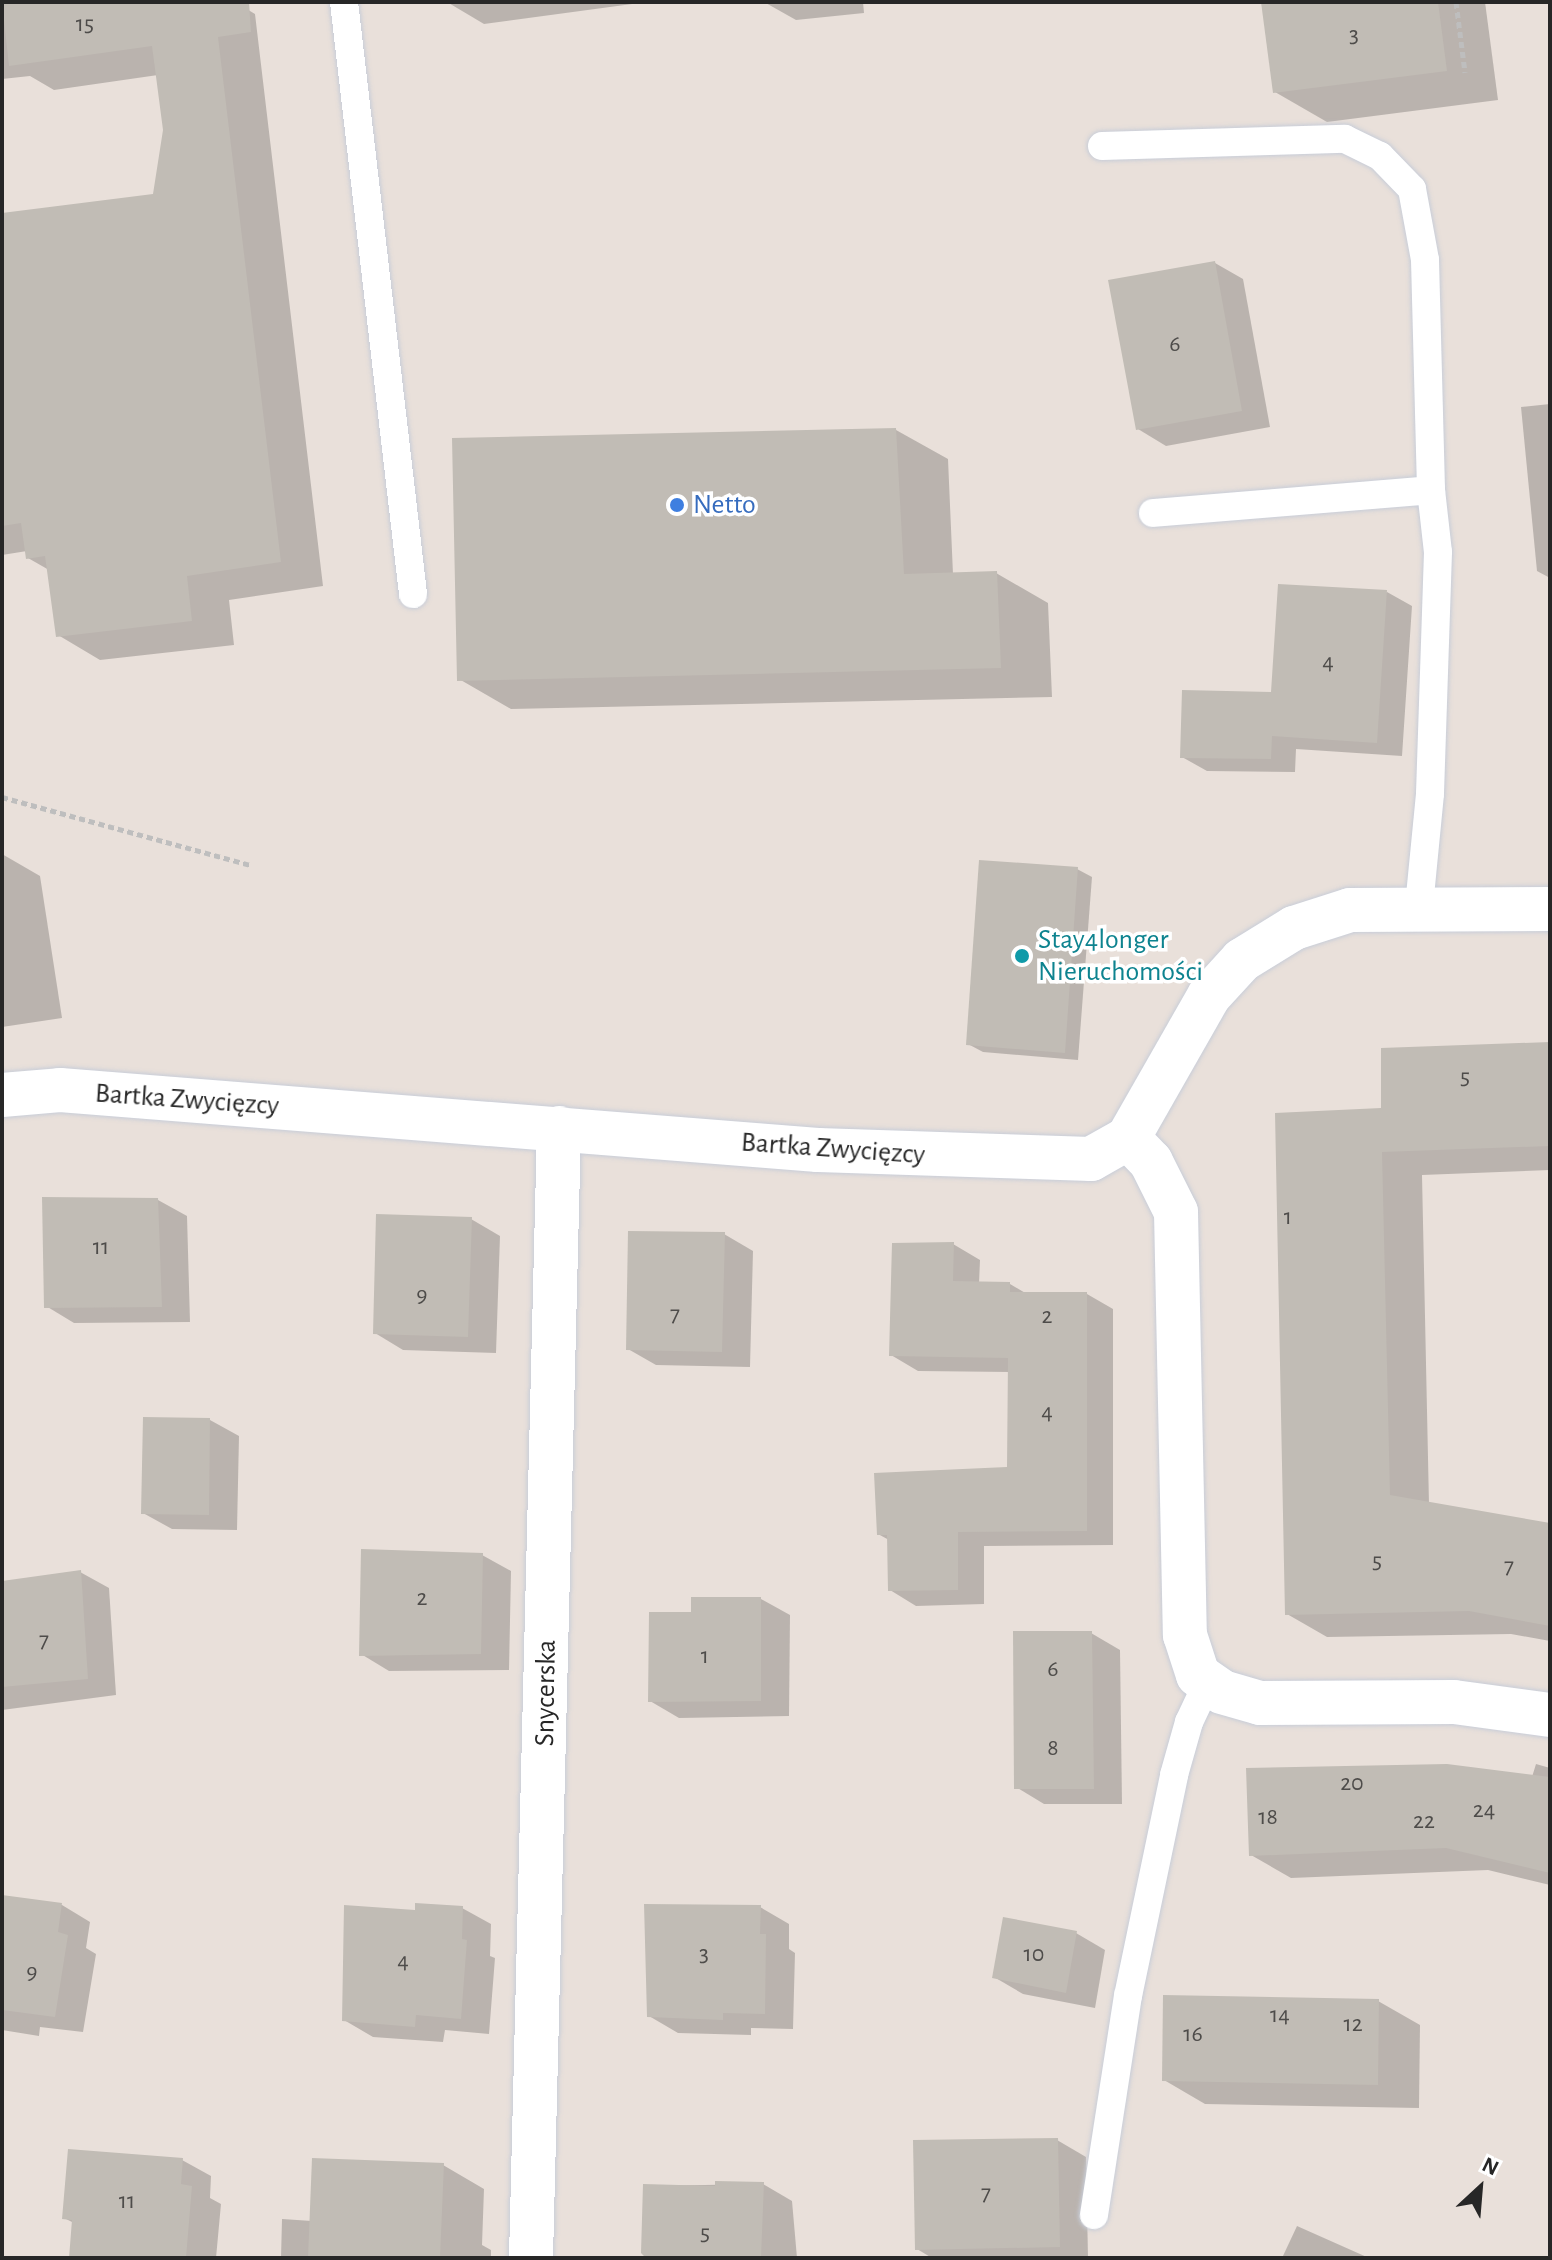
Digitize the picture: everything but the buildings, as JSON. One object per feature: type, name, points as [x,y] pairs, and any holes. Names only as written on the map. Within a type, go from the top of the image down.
[{"type":"street","points":[[1550,909],[1419,906],[1350,910],[1294,928],[1242,960],[1180,1038],[1128,1138],[1151,1162],[1176,1212],[1185,1635],[1188,1656],[1207,1684],[1241,1701],[1260,1703],[1454,1702],[1550,1715]]},
{"type":"street","name":"Bartka Zwycięzcy","points":[[2,1095],[60,1090],[818,1150],[1048,1161],[1091,1159],[1128,1138]]},
{"type":"street","name":"Snycerska","points":[[531,2258],[559,1128]]},
{"type":"lane","points":[[344,2],[413,594]]},
{"type":"lane","points":[[1102,146],[1345,139],[1380,156],[1412,189],[1425,260],[1431,490],[1438,552],[1430,794],[1419,906]]},
{"type":"lane","points":[[1153,513],[1431,490]]},
{"type":"lane","points":[[1094,2215],[1128,1996],[1174,1775],[1189,1722],[1207,1684]]},
{"type":"path","points":[[1456,2],[1465,72]]},
{"type":"path","points":[[2,797],[250,865]]},
{"type":"place","name":"Netto","points":[[677,505]]},
{"type":"place","name":"Stay4longer Nieruchomości","points":[[1022,956]]}]
